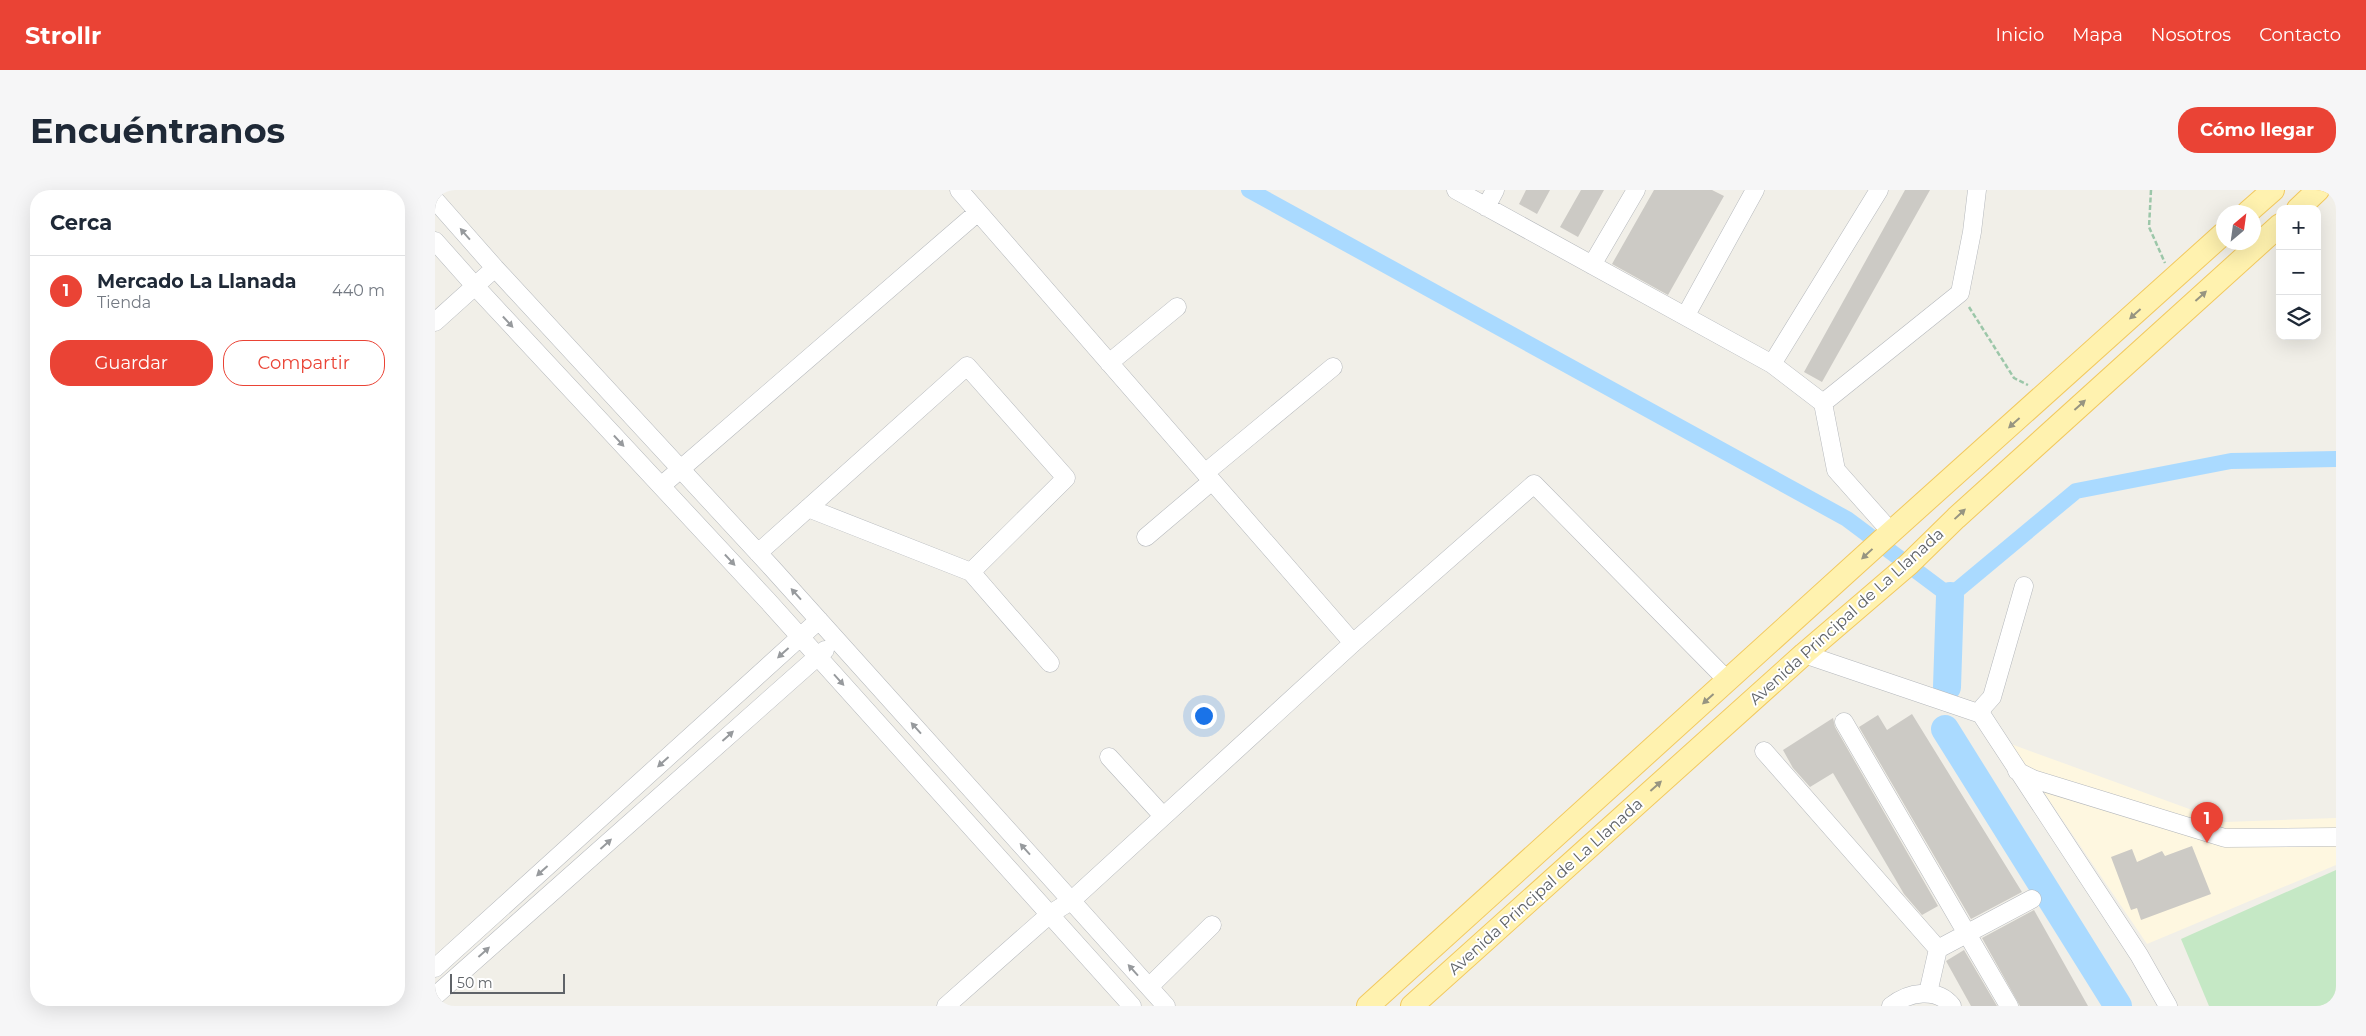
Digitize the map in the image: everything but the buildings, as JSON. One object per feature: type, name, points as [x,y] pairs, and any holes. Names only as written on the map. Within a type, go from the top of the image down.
[{"type":"main road","points":[[2256,205],[2273,190]]},
{"type":"main road","points":[[2302,205],[2318,190]]},
{"type":"main road","name":"Avenida Principal de La Llanada","points":[[1412,1006],[1804,654],[1909,564],[1956,518],[2276,229]]},
{"type":"main road","name":"Avenida Principal de La Llanada","points":[[1368,1006],[2216,240]]},
{"type":"main road","points":[[1798,618],[1795,639],[1804,654]]},
{"type":"main road","points":[[1761,651],[1783,648],[1804,654]]},
{"type":"street","points":[[959,190],[1353,643]]},
{"type":"street","points":[[1456,190],[1772,364],[1823,403],[1836,470],[1892,533]]},
{"type":"street","points":[[1486,207],[1495,190]]},
{"type":"street","points":[[1592,265],[1636,190]]},
{"type":"street","points":[[1686,315],[1755,190]]},
{"type":"street","points":[[1772,364],[1879,190]]},
{"type":"street","points":[[1823,403],[1960,293],[1972,232],[1977,190]]},
{"type":"street","points":[[435,200],[495,268],[819,620],[1166,1006]]},
{"type":"street","points":[[661,486],[978,212]]},
{"type":"street","points":[[435,241],[818,656],[1132,1006]]},
{"type":"street","points":[[435,322],[495,268]]},
{"type":"street","points":[[1109,363],[1177,307]]},
{"type":"street","points":[[758,553],[967,366],[1066,478],[971,572]]},
{"type":"street","points":[[1146,537],[1209,477],[1333,367]]},
{"type":"street","points":[[946,1006],[1050,914],[1071,901],[1353,643],[1535,484],[1728,681]]},
{"type":"street","points":[[808,508],[971,572],[1050,663]]},
{"type":"street","points":[[1981,714],[1983,707],[1993,697],[2024,586]]},
{"type":"street","points":[[435,968],[819,620]]},
{"type":"street","points":[[435,996],[837,640]]},
{"type":"street","points":[[1804,654],[1981,714],[2139,955],[2168,1006]]},
{"type":"street","points":[[1845,722],[2009,1006]]},
{"type":"street","points":[[1764,751],[1938,949]]},
{"type":"street","points":[[1109,757],[1163,816]]},
{"type":"street","points":[[2017,771],[2033,779],[2225,838],[2336,837]]},
{"type":"street","points":[[1928,993],[1938,949],[2032,899]]},
{"type":"street","points":[[1149,987],[1212,925]]},
{"type":"street","points":[[1891,1006],[1909,994],[1928,993],[1948,1001],[1952,1006]]},
{"type":"path","points":[[2151,190],[2149,227],[2173,280]]},
{"type":"path","points":[[1960,293],[2014,378],[2046,394]]},
{"type":"shaded area","points":[[2011,744],[2225,822],[2336,818],[2336,865],[2147,944]]},
{"type":"green space","points":[[2336,870],[2336,1006],[2209,1006],[2181,939]]},
{"type":"waterway","points":[[1249,190],[1847,519],[1950,596],[2076,491],[2231,461],[2336,459]]},
{"type":"waterway","points":[[1947,687],[1950,596]]},
{"type":"waterway","points":[[1945,729],[2118,1006]]},
{"type":"place","name":"Mercado La Llanada","points":[[2207,843]]}]
